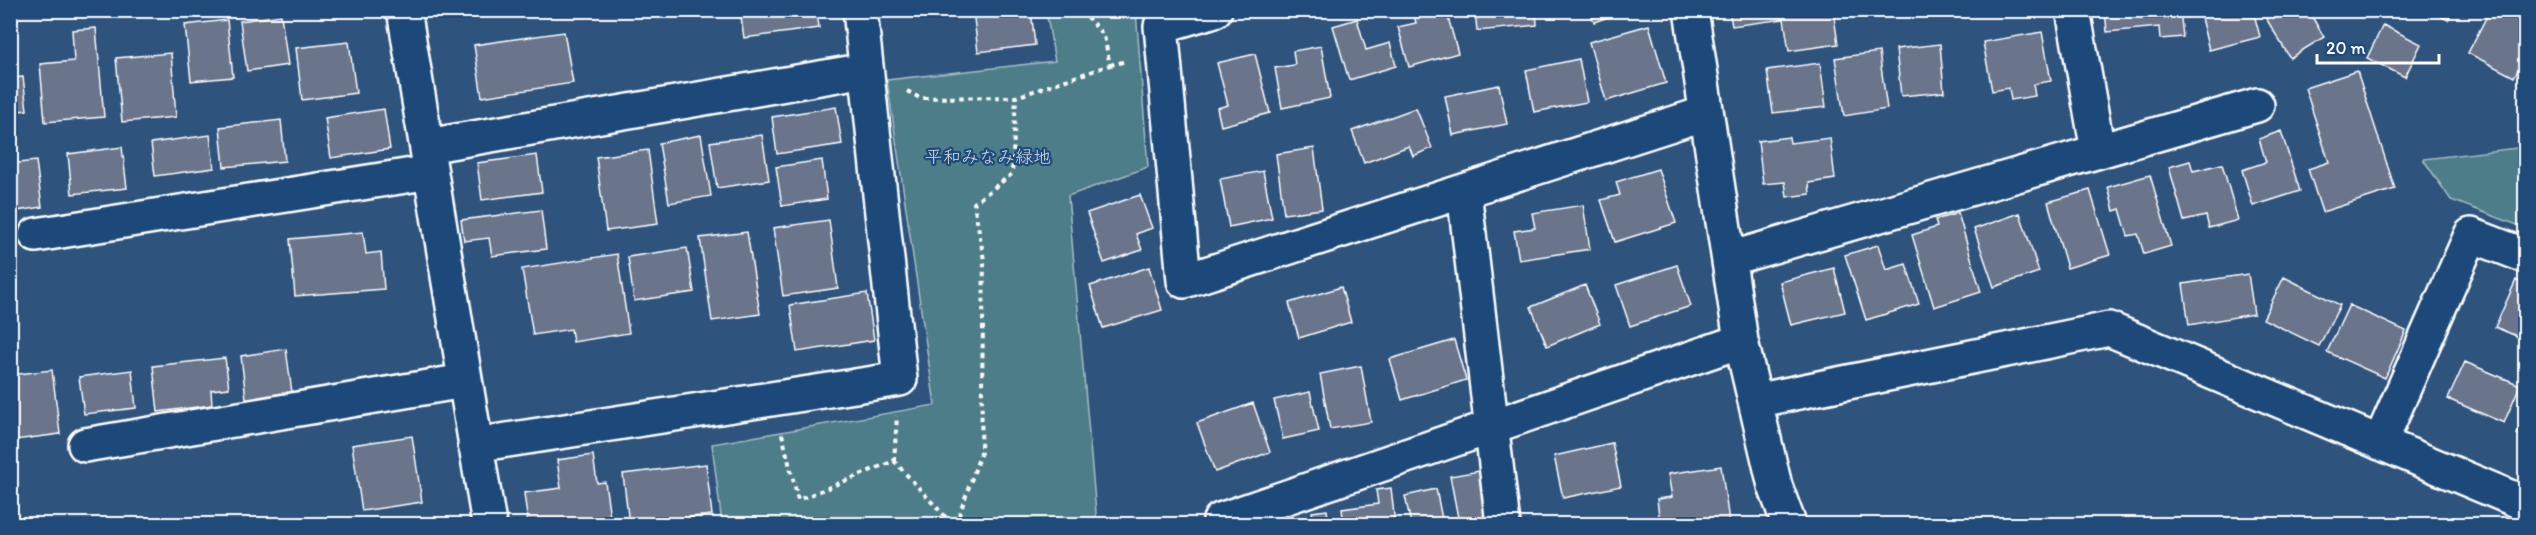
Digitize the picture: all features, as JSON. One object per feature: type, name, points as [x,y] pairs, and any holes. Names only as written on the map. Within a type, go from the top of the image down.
[{"type":"street","points":[[404,10],[489,525]]},
{"type":"street","points":[[475,444],[900,379],[860,10]]},
{"type":"street","points":[[1215,10],[1161,26],[1184,281],[1706,113]]},
{"type":"street","points":[[1691,10],[1741,341],[1775,486],[1789,525]]},
{"type":"street","points":[[2073,10],[2098,151]]},
{"type":"street","points":[[36,235],[429,159],[866,70]]},
{"type":"street","points":[[1729,259],[2258,105]]},
{"type":"street","points":[[1464,191],[1503,525]]},
{"type":"street","points":[[2380,443],[2471,235],[2526,256]]},
{"type":"street","points":[[1755,401],[2109,329],[2526,504]]},
{"type":"street","points":[[1220,525],[1220,520],[1741,341]]},
{"type":"street","points":[[85,445],[464,381]]},
{"type":"path","points":[[866,70],[920,98],[1016,97],[1110,65],[1104,36],[1081,10]]},
{"type":"path","points":[[773,399],[798,500],[894,461],[954,525],[981,452],[984,260],[974,203],[1012,174],[1016,97]]},
{"type":"green space","name":"平和みなみ緑地","points":[[1046,11],[1136,11],[1148,167],[1068,196],[1097,524],[722,524],[712,444],[935,405],[887,80],[1055,61]]},
{"type":"green space","points":[[2525,147],[2525,228],[2451,200],[2423,159]]},
{"type":"building","points":[[740,10],[817,10],[819,28],[744,38]]},
{"type":"building","points":[[973,10],[1031,10],[1035,45],[978,52]]},
{"type":"building","points":[[1413,10],[1446,10],[1458,53],[1409,67],[1398,27],[1416,23]]},
{"type":"building","points":[[1475,10],[1536,10],[1537,25],[1477,31]]},
{"type":"building","points":[[1590,10],[1628,10],[1594,22]]},
{"type":"building","points":[[1729,10],[1833,10],[1838,44],[1789,51],[1784,19],[1732,26]]},
{"type":"building","points":[[2105,10],[2180,10],[2183,37],[2160,39],[2159,27],[2107,32]]},
{"type":"building","points":[[2199,10],[2253,10],[2260,37],[2209,50]]},
{"type":"building","points":[[2261,10],[2308,10],[2324,37],[2290,58]]},
{"type":"building","points":[[2428,10],[2453,10],[2448,20]]},
{"type":"building","points":[[2490,10],[2526,10],[2526,55],[2514,77],[2468,53]]},
{"type":"building","points":[[281,15],[288,65],[247,71],[240,21]]},
{"type":"building","points":[[1357,19],[1366,50],[1390,43],[1396,66],[1349,80],[1333,26]]},
{"type":"building","points":[[227,20],[233,77],[191,81],[185,25]]},
{"type":"building","points":[[1649,25],[1666,83],[1606,101],[1589,42]]},
{"type":"building","points":[[2383,25],[2421,44],[2405,77],[2367,58]]},
{"type":"building","points":[[96,28],[104,117],[45,122],[40,64],[74,61],[72,30]]},
{"type":"building","points":[[564,32],[573,83],[482,97],[474,45]]},
{"type":"building","points":[[2042,32],[2051,81],[2033,84],[2035,96],[2011,100],[2009,88],[1992,91],[1983,42]]},
{"type":"building","points":[[349,42],[356,93],[302,100],[296,48]]},
{"type":"building","points":[[1940,44],[1944,92],[1901,96],[1896,49]]},
{"type":"building","points":[[1321,46],[1330,98],[1282,108],[1275,68],[1295,65],[1293,51]]},
{"type":"building","points":[[1879,52],[1887,109],[1844,116],[1835,58]]},
{"type":"building","points":[[171,53],[176,117],[122,122],[116,58]]},
{"type":"building","points":[[1255,54],[1270,113],[1221,126],[1217,108],[1228,105],[1217,63]]},
{"type":"building","points":[[1579,59],[1587,102],[1534,112],[1526,70]]},
{"type":"building","points":[[1820,63],[1826,107],[1773,113],[1767,70]]},
{"type":"building","points":[[2357,71],[2395,189],[2322,212],[2308,169],[2329,162],[2305,88]]},
{"type":"building","points":[[23,77],[27,110],[10,112],[10,78]]},
{"type":"building","points":[[1499,85],[1507,124],[1453,135],[1445,96]]},
{"type":"building","points":[[836,107],[842,144],[777,154],[772,117]]},
{"type":"building","points":[[1416,108],[1432,148],[1413,156],[1409,146],[1364,163],[1352,131]]},
{"type":"building","points":[[384,109],[390,149],[331,158],[325,118]]},
{"type":"building","points":[[281,120],[285,161],[224,167],[220,127]]},
{"type":"building","points":[[2281,131],[2300,191],[2253,206],[2242,170],[2266,162],[2259,139]]},
{"type":"building","points":[[210,135],[214,168],[155,176],[151,143]]},
{"type":"building","points":[[701,135],[711,196],[669,203],[659,143]]},
{"type":"building","points":[[762,135],[769,180],[717,188],[710,142]]},
{"type":"building","points":[[1789,137],[1790,143],[1830,138],[1835,179],[1809,183],[1810,194],[1787,197],[1785,182],[1763,184],[1758,141]]},
{"type":"building","points":[[122,147],[127,188],[72,194],[68,154]]},
{"type":"building","points":[[1314,148],[1322,209],[1284,214],[1276,154]]},
{"type":"building","points":[[648,150],[658,224],[606,231],[596,157]]},
{"type":"building","points":[[537,155],[542,192],[482,200],[477,163]]},
{"type":"building","points":[[822,160],[827,199],[782,206],[776,167]]},
{"type":"building","points":[[36,161],[42,207],[10,212],[10,164]]},
{"type":"building","points":[[2190,161],[2193,171],[2222,164],[2238,220],[2209,228],[2206,216],[2184,221],[2169,167]]},
{"type":"building","points":[[1658,169],[1676,223],[1615,242],[1601,200],[1620,195],[1616,182]]},
{"type":"building","points":[[1263,171],[1272,218],[1229,227],[1220,179]]},
{"type":"building","points":[[2150,175],[2171,246],[2144,254],[2138,234],[2128,236],[2120,209],[2114,211],[2108,187]]},
{"type":"building","points":[[2090,190],[2110,255],[2067,268],[2048,202]]},
{"type":"building","points":[[1140,195],[1152,228],[1136,234],[1142,250],[1104,263],[1087,213]]},
{"type":"building","points":[[1583,205],[1590,249],[1519,260],[1514,231],[1535,228],[1532,213]]},
{"type":"building","points":[[541,210],[546,249],[492,256],[489,238],[464,241],[461,220]]},
{"type":"building","points":[[1958,213],[1981,292],[1934,307],[1912,235],[1937,227],[1935,220]]},
{"type":"building","points":[[2020,213],[2039,272],[1994,287],[1974,229]]},
{"type":"building","points":[[829,220],[838,288],[783,296],[773,228]]},
{"type":"building","points":[[363,232],[366,254],[381,252],[384,289],[295,296],[290,239]]},
{"type":"building","points":[[747,232],[760,314],[712,321],[700,238]]},
{"type":"building","points":[[1878,245],[1886,270],[1906,264],[1919,304],[1866,320],[1845,255]]},
{"type":"building","points":[[687,248],[694,292],[634,301],[628,257]]},
{"type":"building","points":[[617,254],[629,333],[573,342],[571,329],[533,335],[522,269]]},
{"type":"building","points":[[1677,265],[1691,306],[1630,326],[1616,285]]},
{"type":"building","points":[[1149,267],[1162,310],[1103,328],[1090,286]]},
{"type":"building","points":[[1834,268],[1845,312],[1791,325],[1780,282]]},
{"type":"building","points":[[2248,274],[2254,314],[2189,325],[2183,284]]},
{"type":"building","points":[[2284,277],[2340,305],[2319,346],[2263,319]]},
{"type":"building","points":[[2516,280],[2526,284],[2526,340],[2495,327]]},
{"type":"building","points":[[1585,285],[1600,324],[1547,346],[1531,307]]},
{"type":"building","points":[[1341,287],[1351,322],[1299,338],[1289,303]]},
{"type":"building","points":[[867,293],[874,340],[797,352],[790,305]]},
{"type":"building","points":[[2349,305],[2406,331],[2385,378],[2327,352]]},
{"type":"building","points":[[1454,340],[1466,380],[1402,400],[1390,359]]},
{"type":"building","points":[[286,349],[293,400],[247,407],[241,356]]},
{"type":"building","points":[[225,358],[229,388],[211,390],[212,405],[158,412],[153,366]]},
{"type":"building","points":[[2465,362],[2520,385],[2504,423],[2448,399]]},
{"type":"building","points":[[1361,366],[1371,422],[1330,429],[1320,374]]},
{"type":"building","points":[[52,370],[60,434],[15,440],[10,375]]},
{"type":"building","points":[[132,370],[136,408],[84,414],[79,377]]},
{"type":"building","points":[[1310,392],[1319,431],[1283,439],[1274,400]]},
{"type":"building","points":[[1253,403],[1270,452],[1215,472],[1197,423]]},
{"type":"building","points":[[2526,413],[2526,437],[2517,434]]},
{"type":"building","points":[[412,436],[422,502],[362,511],[352,445]]},
{"type":"building","points":[[1612,443],[1621,486],[1563,498],[1554,456]]},
{"type":"building","points":[[593,455],[597,483],[605,482],[611,524],[528,524],[524,493],[561,488],[557,460]]},
{"type":"building","points":[[706,464],[712,515],[629,524],[623,474]]},
{"type":"building","points":[[1721,466],[1729,521],[1660,524],[1657,499],[1672,497],[1668,474]]},
{"type":"building","points":[[1479,471],[1488,518],[1459,523],[1450,476]]},
{"type":"building","points":[[1391,488],[1395,524],[1344,524],[1342,509],[1378,504],[1376,490]]},
{"type":"building","points":[[1436,489],[1443,524],[1411,524],[1405,496]]},
{"type":"building","points":[[1327,510],[1329,524],[1314,524],[1312,512]]}]
